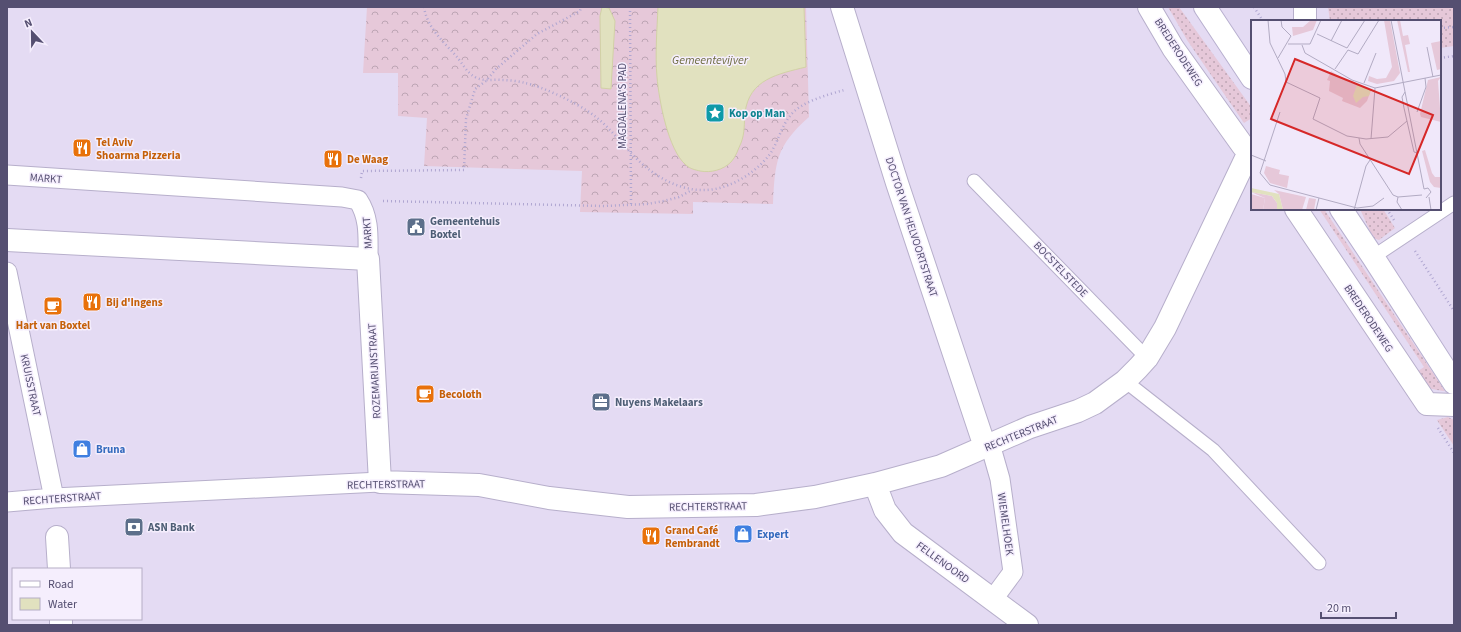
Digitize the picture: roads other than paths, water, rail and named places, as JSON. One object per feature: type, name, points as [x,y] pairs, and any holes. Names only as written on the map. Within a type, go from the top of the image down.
[{"type":"street","name":"DOCTOR VAN HELVOORTSTRAAT","points":[[842,7],[965,389],[987,445]]},
{"type":"street","name":"BREDERODEWEG","points":[[1149,7],[1173,48],[1250,153]]},
{"type":"street","points":[[1205,7],[1251,76]]},
{"type":"street","points":[[1305,7],[1306,20]]},
{"type":"street","name":"RECHTERSTRAAT","points":[[7,502],[54,498],[380,482],[479,485],[549,498],[628,507],[756,505],[815,497],[875,484],[941,466],[1030,427],[1078,411],[1095,403],[1125,382],[1147,358],[1165,328],[1250,153]]},
{"type":"street","name":"MARKT","points":[[7,175],[342,197],[358,200],[365,209],[367,220],[368,259],[7,240]]},
{"type":"street","name":"BREDERODEWEG","points":[[1297,210],[1427,404],[1454,405]]},
{"type":"street","points":[[1342,210],[1454,383]]},
{"type":"street","name":"ROZEMARIJNSTRAAT","points":[[368,259],[380,482]]},
{"type":"street","name":"KRUISSTRAAT","points":[[7,272],[54,498]]},
{"type":"street","name":"WIEMELHOEK","points":[[987,445],[1000,479],[1013,572],[993,598]]},
{"type":"street","name":"FELLENOORD","points":[[875,484],[885,510],[903,533],[1028,625]]},
{"type":"street","points":[[57,537],[59,568]]},
{"type":"lane","name":"BOCSTELSTEDE","points":[[974,181],[1147,358]]},
{"type":"lane","points":[[1373,257],[1454,202]]},
{"type":"lane","points":[[1125,382],[1213,450],[1319,563]]},
{"type":"water","points":[[602,7],[609,8],[615,21],[611,89],[601,88],[600,16]]},
{"type":"water","name":"Gemeentevijver","points":[[658,7],[804,7],[806,67],[785,72],[766,80],[752,92],[745,113],[744,132],[741,143],[733,160],[721,169],[704,172],[689,167],[680,158],[669,137],[662,111],[657,77],[656,51]]},
{"type":"place","name":"Kop op Man","points":[[715,113]]},
{"type":"place","name":"Tel Aviv Shoarma Pizzeria","points":[[82,148]]},
{"type":"place","name":"De Waag","points":[[333,159]]},
{"type":"place","name":"Gemeentehuis Boxtel","points":[[416,227]]},
{"type":"place","name":"Bij d'Ingens","points":[[92,302]]},
{"type":"place","name":"Hart van Boxtel","points":[[53,306]]},
{"type":"place","name":"Becoloth","points":[[425,394]]},
{"type":"place","name":"Nuyens Makelaars","points":[[601,402]]},
{"type":"place","name":"Bruna","points":[[82,449]]},
{"type":"place","name":"ASN Bank","points":[[134,527]]},
{"type":"place","name":"Expert","points":[[743,534]]},
{"type":"place","name":"Grand Café Rembrandt","points":[[651,536]]}]
